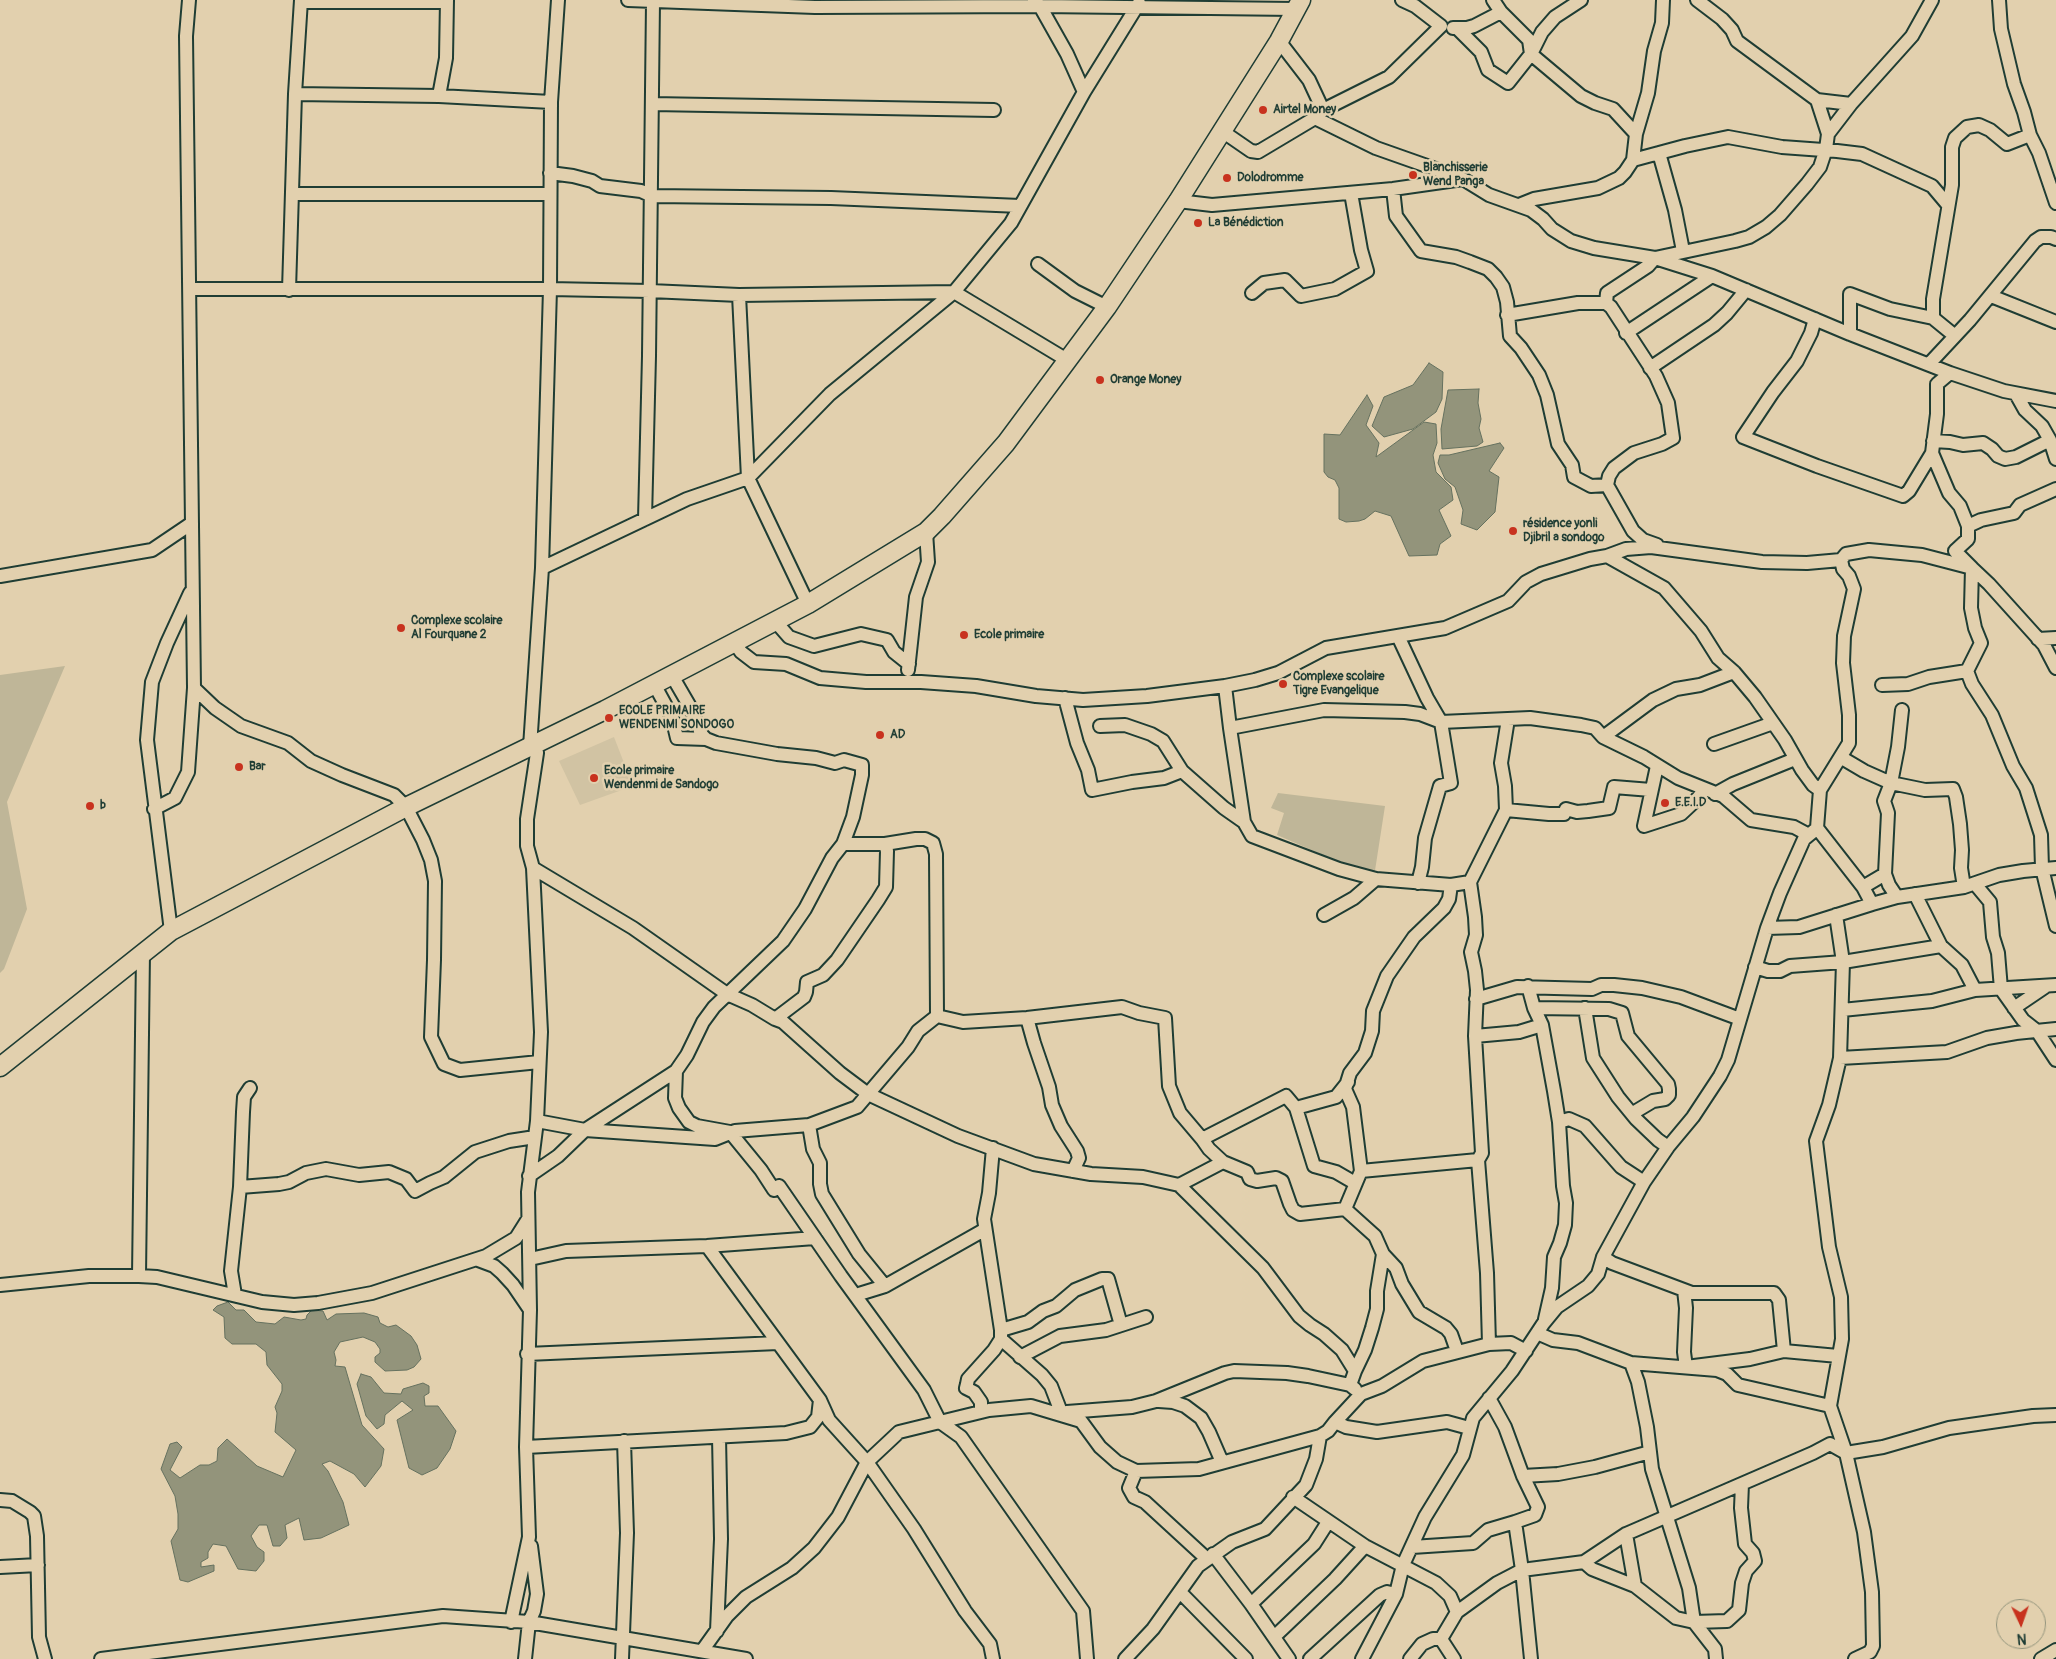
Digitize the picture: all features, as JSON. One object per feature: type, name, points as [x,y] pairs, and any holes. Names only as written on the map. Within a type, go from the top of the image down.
[{"type":"street","points":[[154,809],[175,798],[188,772],[194,688],[186,36],[189,0]]},
{"type":"street","points":[[530,747],[542,568],[550,289],[549,194],[551,102],[558,0]]},
{"type":"street","points":[[0,1066],[171,931],[406,807],[530,747],[774,622],[808,604],[926,532],[1006,443],[1107,307],[1178,201],[1279,41],[1298,4],[815,4],[628,0]]},
{"type":"street","points":[[1402,0],[1415,6],[1441,26],[1458,29],[1474,26],[1501,12]]},
{"type":"street","points":[[1493,0],[1501,12],[1529,40],[1531,54],[1581,96],[1613,109],[1636,134]]},
{"type":"street","points":[[1458,29],[1481,52],[1488,70],[1508,83],[1531,54],[1542,32],[1556,17],[1581,0]]},
{"type":"street","points":[[1519,205],[1534,199],[1598,188],[1613,182],[1625,172],[1633,160],[1636,134],[1648,93],[1654,51],[1662,23],[1663,0]]},
{"type":"street","points":[[1697,0],[1722,18],[1732,30],[1736,41],[1817,100],[1851,104]]},
{"type":"street","points":[[1828,134],[1851,104],[1912,36],[1932,0]]},
{"type":"street","points":[[1999,0],[2001,29],[2014,84],[2030,135],[2051,178],[2056,203]]},
{"type":"street","points":[[290,290],[294,94],[301,1],[447,1],[446,58],[439,96]]},
{"type":"street","points":[[645,519],[652,196],[653,2]]},
{"type":"street","points":[[1037,3],[1067,54],[1084,92]]},
{"type":"street","points":[[542,568],[687,499],[748,478],[830,394],[954,292],[1011,222],[1084,92],[1139,3]]},
{"type":"street","points":[[1222,131],[1251,151],[1258,152],[1319,114],[1389,77],[1441,26]]},
{"type":"street","points":[[1279,41],[1309,80],[1319,114],[1376,148],[1463,179],[1489,195],[1536,213],[1552,229],[1571,241],[1594,248],[1655,258],[1712,276],[1850,334],[1950,373],[2016,394],[2056,401]]},
{"type":"street","points":[[294,94],[439,96],[551,102]]},
{"type":"street","points":[[1606,303],[1607,293],[1648,266],[1655,258],[1742,239],[1766,227],[1780,215],[1808,184],[1820,167],[1826,149],[1828,134],[1817,100]]},
{"type":"street","points":[[652,104],[994,110]]},
{"type":"street","points":[[1933,318],[1934,299],[1952,185],[1952,148],[1955,138],[1967,127],[1979,125],[1990,130],[2007,144],[2030,135]]},
{"type":"street","points":[[1633,160],[1728,137],[1782,147],[1826,149],[1862,154],[1932,186],[1948,205]]},
{"type":"street","points":[[1659,153],[1675,210],[1683,251]]},
{"type":"street","points":[[550,173],[573,176],[592,181],[600,186],[641,191],[652,196],[832,198],[1020,206]]},
{"type":"street","points":[[1178,201],[1212,206],[1393,189],[1463,179]]},
{"type":"street","points":[[1932,186],[1952,185]]},
{"type":"street","points":[[1393,189],[1396,216],[1421,251],[1456,257],[1488,270],[1503,286],[1507,302],[1510,336],[1521,348],[1539,375],[1547,395],[1558,444],[1572,465],[1574,477],[1591,486],[1607,485]]},
{"type":"street","points":[[1252,293],[1264,283],[1285,280],[1301,296],[1335,289],[1368,271],[1361,250],[1351,192]]},
{"type":"street","points":[[292,194],[549,194]]},
{"type":"street","points":[[1930,364],[1991,296],[2036,241],[2041,237],[2051,236],[2056,239]]},
{"type":"street","points":[[1038,264],[1076,291],[1107,307]]},
{"type":"street","points":[[1626,333],[1712,276]]},
{"type":"street","points":[[190,289],[550,289],[739,295],[954,292],[1067,360]]},
{"type":"street","points":[[1650,368],[1714,325],[1746,290]]},
{"type":"street","points":[[1850,334],[1850,294],[1890,309],[1933,318],[1955,336]]},
{"type":"street","points":[[739,295],[748,478],[808,604]]},
{"type":"street","points":[[1991,296],[2056,322]]},
{"type":"street","points":[[1507,316],[1578,303],[1606,303],[1611,307],[1650,368],[1668,402],[1673,438],[1662,444],[1634,453],[1614,468],[1608,476],[1607,485],[1633,531],[1643,540],[1664,548]]},
{"type":"street","points":[[1815,319],[1812,333],[1797,361],[1773,392],[1743,437],[1817,466],[1903,496],[1910,491],[1932,447],[1937,414],[1937,384],[1950,373]]},
{"type":"street","points":[[2016,394],[2025,410],[2042,426],[2050,440],[2056,459]]},
{"type":"street","points":[[1932,447],[1950,442],[1963,445],[1983,443],[1998,456],[2005,459],[2016,457],[2050,440]]},
{"type":"street","points":[[1932,447],[1949,493],[1960,506],[1968,526],[1968,539],[1955,551],[1989,584],[2044,645],[2056,668]]},
{"type":"street","points":[[1968,526],[1982,520],[2014,513],[2020,505],[2056,489]]},
{"type":"street","points":[[0,576],[152,550],[192,522]]},
{"type":"street","points":[[908,682],[916,598],[928,562],[926,532]]},
{"type":"street","points":[[734,642],[740,652],[754,662],[786,664],[820,678],[866,682],[908,682],[976,686],[1036,696],[1083,700],[1147,696],[1226,686],[1278,673],[1326,648],[1445,628],[1508,602],[1526,582],[1541,574],[1626,549],[1664,548],[1723,558],[1762,562],[1807,563],[1841,560],[1846,554],[1869,550],[1922,556],[1972,568]]},
{"type":"street","points":[[1607,556],[1664,588],[1701,631],[1718,658],[1734,672],[1755,697],[1773,722],[1795,759],[1813,784],[1820,790]]},
{"type":"street","points":[[1362,1659],[1396,1594],[1403,1566],[1425,1517],[1463,1455],[1473,1418],[1512,1371],[1557,1307],[1588,1286],[1598,1274],[1603,1257],[1644,1182],[1668,1147],[1693,1117],[1720,1076],[1728,1060],[1767,928],[1786,878],[1804,839],[1813,831],[1820,790],[1842,758],[1849,743],[1849,716],[1843,663],[1844,636],[1854,589],[1841,560]]},
{"type":"street","points":[[1972,568],[1972,614],[1981,644],[1968,671],[1972,684],[1992,715],[2014,766],[2026,788],[2041,835],[2042,868],[2056,926]]},
{"type":"street","points":[[171,931],[146,740],[152,682],[192,586]]},
{"type":"street","points":[[774,622],[789,637],[814,646],[861,634],[887,640],[894,652],[909,664]]},
{"type":"street","points":[[1398,636],[1427,698],[1441,722],[1451,783],[1440,786],[1425,838],[1418,883]]},
{"type":"street","points":[[2038,639],[2056,638]]},
{"type":"street","points":[[1882,685],[1908,684],[1929,677],[1968,671]]},
{"type":"street","points":[[1602,737],[1653,700],[1676,689],[1700,685],[1734,672]]},
{"type":"street","points":[[672,674],[689,705],[702,735],[706,739]]},
{"type":"street","points":[[529,1176],[558,1156],[585,1130],[676,1071],[687,1055],[703,1022],[727,994],[783,941],[805,909],[832,858],[843,844],[853,817],[862,776],[862,765],[844,760],[835,762],[778,754],[716,743],[706,739],[677,738],[672,717],[654,684]]},
{"type":"street","points":[[1226,686],[1230,728],[1244,822],[1252,836],[1339,870],[1376,879],[1451,885],[1470,882]]},
{"type":"street","points":[[194,688],[215,708],[241,726],[288,743],[311,761],[394,795],[406,807],[431,860],[435,881],[431,1037],[444,1064],[460,1070],[539,1062]]},
{"type":"street","points":[[1065,698],[1077,743],[1088,770],[1092,790],[1164,778],[1182,772]]},
{"type":"street","points":[[1230,728],[1324,710],[1405,712],[1420,714],[1441,722],[1508,719],[1551,720],[1595,728],[1602,737],[1678,778],[1723,796],[1751,820],[1813,831],[1863,886],[1872,904]]},
{"type":"street","points":[[1897,897],[1889,885],[1885,874],[1888,813],[1884,801],[1891,783],[1898,747],[1902,710]]},
{"type":"street","points":[[1489,1344],[1488,1288],[1478,1160],[1482,1153],[1475,1036],[1475,970],[1471,952],[1476,935],[1470,882],[1506,810],[1505,786],[1501,764],[1508,719]]},
{"type":"street","points":[[1714,744],[1773,722]]},
{"type":"street","points":[[1100,726],[1125,725],[1151,734],[1162,741],[1182,772],[1224,808],[1244,822]]},
{"type":"street","points":[[525,1659],[529,1622],[534,1611],[537,1594],[529,1537],[526,1447],[530,1310],[529,1176],[537,1121],[541,1032],[533,868],[527,846],[527,819],[537,752],[530,747]]},
{"type":"street","points":[[1842,758],[1864,771],[1891,783],[1925,790],[1953,789],[1960,824],[1961,868],[1970,885],[1990,902],[1992,937],[1998,953],[2001,988],[2023,1020],[2037,1031],[2056,1060]]},
{"type":"street","points":[[1657,766],[1644,826],[1681,814],[1697,799],[1710,792],[1795,759]]},
{"type":"street","points":[[1506,810],[1549,814],[1564,814],[1566,809],[1577,812],[1588,811],[1609,808],[1614,787],[1652,790]]},
{"type":"street","points":[[843,844],[885,844],[916,839],[925,839],[933,843],[936,854],[937,1016]]},
{"type":"street","points":[[775,1019],[804,998],[806,982],[823,975],[837,960],[878,900],[886,886],[885,844]]},
{"type":"street","points":[[533,868],[633,928],[727,994],[783,1022],[840,1073],[868,1094],[958,1136],[1034,1164],[1073,1171],[1143,1177],[1179,1185],[1263,1268],[1300,1316],[1342,1350],[1355,1371]]},
{"type":"street","points":[[1767,928],[1799,927],[1897,897],[1970,885],[1999,875],[2042,868],[2056,868]]},
{"type":"street","points":[[1863,886],[1885,874]]},
{"type":"street","points":[[1324,915],[1354,898],[1376,879]]},
{"type":"street","points":[[1345,1209],[1361,1170],[1353,1107],[1345,1089],[1350,1073],[1365,1053],[1372,1031],[1373,1011],[1387,976],[1414,937],[1444,908],[1449,899],[1451,885]]},
{"type":"street","points":[[1915,894],[1941,946],[1962,965],[1975,990]]},
{"type":"street","points":[[1836,915],[1843,962],[1840,1058],[1829,1105],[1816,1141],[1829,1246],[1841,1297],[1842,1339],[1830,1406],[1846,1453],[1864,1532],[1872,1592],[1873,1646],[1870,1652],[1862,1658]]},
{"type":"street","points":[[1755,967],[1768,971],[1780,971],[1790,966],[1843,962],[1941,946]]},
{"type":"street","points":[[139,1276],[143,953]]},
{"type":"street","points":[[1476,999],[1517,987],[1592,988],[1601,985],[1614,985],[1642,988],[1681,997],[1740,1019]]},
{"type":"street","points":[[1528,986],[1534,1008],[1542,1025],[1559,1122],[1566,1210],[1560,1243],[1554,1257],[1549,1308],[1540,1329]]},
{"type":"street","points":[[1842,1010],[1932,1001],[1975,990],[2051,986]]},
{"type":"street","points":[[2014,1008],[2051,986]]},
{"type":"street","points":[[937,1016],[963,1022],[1028,1018],[1122,1007],[1164,1018],[1169,1086],[1180,1113],[1209,1149],[1223,1162],[1247,1172],[1250,1179],[1257,1182],[1276,1178],[1282,1181],[1293,1210],[1300,1214],[1345,1209],[1375,1236],[1383,1254],[1396,1268],[1402,1284],[1419,1312],[1446,1328],[1451,1334],[1457,1351]]},
{"type":"street","points":[[1534,1008],[1609,1009],[1622,1013],[1628,1036],[1668,1084],[1669,1095],[1665,1099],[1653,1101],[1633,1113]]},
{"type":"street","points":[[1584,1008],[1593,1058],[1618,1097],[1636,1119],[1668,1147]]},
{"type":"street","points":[[676,1071],[675,1098],[679,1108],[689,1122],[697,1126],[730,1132],[809,1125],[857,1107],[908,1047],[918,1031],[937,1016]]},
{"type":"street","points":[[1028,1018],[1034,1043],[1049,1087],[1052,1105],[1061,1126],[1077,1151],[1079,1158],[1073,1171]]},
{"type":"street","points":[[1475,1036],[1520,1032],[1542,1025]]},
{"type":"street","points":[[1840,1058],[1947,1052],[1987,1038],[2056,1029]]},
{"type":"street","points":[[1296,1108],[1336,1097],[1348,1082]]},
{"type":"street","points":[[234,1295],[232,1271],[240,1187],[244,1097],[250,1088]]},
{"type":"street","points":[[1202,1139],[1286,1096],[1296,1108],[1314,1166],[1336,1172],[1355,1183]]},
{"type":"street","points":[[1559,1122],[1569,1119],[1586,1126],[1621,1168],[1644,1182]]},
{"type":"street","points":[[537,1121],[585,1130],[715,1139],[730,1132]]},
{"type":"street","points":[[809,1125],[813,1149],[820,1163],[822,1194],[859,1254],[885,1286]]},
{"type":"street","points":[[730,1132],[774,1190],[780,1186],[924,1390],[940,1422],[961,1436],[1083,1611],[1086,1659]]},
{"type":"street","points":[[240,1187],[289,1182],[306,1173],[326,1169],[359,1174],[389,1172],[406,1178],[416,1191],[444,1177],[474,1152],[509,1141],[535,1137]]},
{"type":"street","points":[[993,1148],[990,1193],[984,1219],[984,1230],[1001,1334],[1020,1356],[1042,1375],[1051,1386],[1058,1412]]},
{"type":"street","points":[[1361,1170],[1478,1160]]},
{"type":"street","points":[[1179,1185],[1223,1162]]},
{"type":"street","points":[[0,1285],[89,1276],[157,1277],[277,1304],[318,1303],[372,1293],[478,1260],[516,1238],[528,1220]]},
{"type":"street","points":[[856,1296],[885,1286],[984,1230]]},
{"type":"street","points":[[530,1259],[566,1252],[707,1246],[815,1238]]},
{"type":"street","points":[[707,1246],[820,1400],[829,1420],[867,1462],[914,1529],[965,1611],[990,1644],[993,1659]]},
{"type":"street","points":[[1350,1385],[1365,1350],[1377,1309],[1383,1254]]},
{"type":"street","points":[[1603,1257],[1612,1263],[1684,1290],[1700,1293],[1774,1293],[1779,1300],[1784,1351]]},
{"type":"street","points":[[478,1260],[494,1266],[502,1273],[514,1285],[530,1310]]},
{"type":"street","points":[[981,1412],[981,1402],[974,1392],[966,1388],[968,1380],[994,1350],[1001,1334],[1028,1322],[1043,1311],[1056,1306],[1075,1290],[1102,1279],[1108,1279],[1120,1325]]},
{"type":"street","points":[[1684,1290],[1686,1308],[1684,1352],[1686,1367]]},
{"type":"street","points":[[1020,1356],[1060,1336],[1106,1330],[1146,1317]]},
{"type":"street","points":[[1540,1329],[1553,1340],[1578,1343],[1631,1363],[1717,1370],[1727,1374],[1738,1385],[1830,1406]]},
{"type":"street","points":[[528,1354],[778,1342]]},
{"type":"street","points":[[710,1654],[717,1633],[727,1616],[746,1598],[792,1568],[814,1548],[838,1517],[867,1462],[899,1432],[981,1412],[1031,1406],[1058,1412],[1081,1421],[1100,1447],[1116,1462],[1136,1472],[1199,1469],[1320,1436],[1328,1431],[1361,1394],[1382,1386],[1423,1361],[1489,1344],[1511,1343],[1526,1351]]},
{"type":"street","points":[[1686,1367],[1750,1359],[1784,1351],[1838,1356]]},
{"type":"street","points":[[1631,1363],[1638,1382],[1652,1470],[1689,1588],[1694,1622],[1715,1649],[1716,1659]]},
{"type":"street","points":[[1058,1412],[1120,1409],[1156,1401],[1234,1371],[1286,1373],[1350,1385],[1361,1394]]},
{"type":"street","points":[[1412,1547],[1472,1543],[1488,1530],[1534,1515],[1538,1507],[1505,1427],[1489,1398]]},
{"type":"street","points":[[526,1447],[786,1433],[810,1427],[818,1417],[820,1400]]},
{"type":"street","points":[[1156,1401],[1174,1402],[1185,1406],[1201,1418],[1222,1462]]},
{"type":"street","points":[[1441,1639],[1457,1612],[1497,1583],[1522,1570],[1584,1562],[1626,1534],[1830,1444],[1846,1453],[1883,1447],[1949,1428],[2033,1416],[2056,1415]]},
{"type":"street","points":[[1335,1422],[1346,1427],[1377,1432],[1447,1422],[1470,1428]]},
{"type":"street","points":[[1125,1659],[1153,1629],[1198,1566],[1232,1542],[1264,1529],[1306,1485],[1316,1459],[1320,1436]]},
{"type":"street","points":[[717,1633],[721,1538],[719,1437]]},
{"type":"street","points":[[622,1659],[627,1533],[624,1441]]},
{"type":"street","points":[[1524,1476],[1558,1474],[1595,1467],[1650,1452]]},
{"type":"street","points":[[1136,1472],[1130,1488],[1134,1497],[1144,1502],[1210,1556],[1251,1604],[1289,1659]]},
{"type":"street","points":[[1584,1562],[1592,1569],[1635,1586],[1676,1618],[1694,1622],[1727,1621],[1739,1610],[1742,1583],[1746,1571],[1755,1561],[1754,1553],[1746,1544],[1741,1508],[1742,1484]]},
{"type":"street","points":[[1293,1497],[1365,1546],[1436,1583],[1450,1596],[1457,1612]]},
{"type":"street","points":[[0,1500],[12,1501],[34,1516],[37,1536],[39,1637],[45,1659]]},
{"type":"street","points":[[1251,1604],[1314,1544],[1328,1522]]},
{"type":"street","points":[[1515,1522],[1522,1570],[1530,1659]]},
{"type":"street","points":[[1626,1534],[1635,1586]]},
{"type":"street","points":[[511,1622],[529,1537]]},
{"type":"street","points":[[1274,1637],[1365,1546]]},
{"type":"street","points":[[0,1567],[38,1565]]},
{"type":"street","points":[[1180,1592],[1246,1659]]},
{"type":"street","points":[[1310,1659],[1380,1595],[1387,1592],[1396,1594]]},
{"type":"street","points":[[103,1659],[443,1616],[529,1622],[746,1659]]},
{"type":"street","points":[[1410,1659],[1422,1644],[1433,1639],[1441,1639]]},
{"type":"street","points":[[1441,1639],[1454,1659]]},
{"type":"street","points":[[2042,1659],[2056,1650]]},
{"type":"shaded area","points":[[1429,363],[1443,372],[1442,399],[1436,412],[1413,429],[1384,437],[1372,426],[1384,397],[1413,385]]},
{"type":"shaded area","points":[[1479,389],[1478,403],[1481,419],[1479,428],[1483,442],[1477,446],[1442,449],[1441,429],[1448,390]]},
{"type":"shaded area","points":[[1367,395],[1373,406],[1366,425],[1379,443],[1376,457],[1424,422],[1436,424],[1437,443],[1433,455],[1436,472],[1451,487],[1453,500],[1439,510],[1451,536],[1440,544],[1437,555],[1409,556],[1391,516],[1375,511],[1359,521],[1346,522],[1339,519],[1339,488],[1335,480],[1328,477],[1324,472],[1324,434],[1340,435]]},
{"type":"shaded area","points":[[1500,443],[1504,448],[1489,471],[1499,477],[1495,512],[1477,530],[1461,524],[1463,510],[1455,487],[1445,479],[1438,463],[1440,455],[1449,455]]},
{"type":"shaded area","points":[[65,666],[7,802],[27,909],[4,969],[0,973],[0,675]]},
{"type":"shaded area","points":[[614,737],[633,786],[580,805],[559,761]]},
{"type":"shaded area","points":[[1278,793],[1385,806],[1374,877],[1277,835],[1284,813],[1271,808]]},
{"type":"shaded area","points":[[228,1302],[236,1310],[244,1310],[256,1322],[275,1324],[284,1317],[306,1319],[312,1310],[323,1311],[327,1320],[336,1314],[364,1313],[378,1317],[380,1323],[388,1327],[396,1325],[411,1336],[417,1345],[421,1359],[414,1367],[407,1370],[385,1371],[375,1362],[375,1357],[380,1353],[380,1349],[375,1342],[363,1337],[340,1342],[334,1352],[335,1366],[345,1367],[362,1425],[384,1449],[381,1466],[365,1487],[354,1474],[330,1461],[322,1464],[328,1471],[343,1502],[349,1525],[321,1538],[304,1540],[299,1518],[285,1525],[287,1538],[280,1546],[273,1546],[267,1525],[259,1525],[251,1536],[257,1547],[264,1552],[264,1561],[256,1571],[238,1569],[226,1546],[213,1544],[208,1552],[208,1558],[201,1562],[201,1567],[214,1565],[214,1571],[188,1582],[180,1580],[171,1541],[178,1529],[175,1496],[161,1469],[170,1444],[177,1442],[182,1447],[170,1470],[180,1478],[200,1465],[209,1465],[217,1461],[218,1448],[227,1439],[257,1466],[283,1477],[296,1450],[275,1432],[277,1413],[275,1407],[282,1391],[282,1384],[267,1365],[266,1352],[256,1344],[232,1344],[225,1338],[224,1317],[213,1310],[217,1306]]},
{"type":"shaded area","points":[[361,1374],[371,1377],[384,1393],[401,1394],[403,1389],[423,1383],[429,1386],[429,1393],[424,1396],[425,1406],[438,1406],[456,1431],[450,1449],[437,1468],[422,1475],[409,1468],[397,1420],[413,1410],[402,1401],[385,1415],[384,1424],[377,1429],[366,1416],[357,1384]]},
{"type":"place","name":"Airtel Money","points":[[1263,110]]},
{"type":"place","name":"Blanchisserie Wend Panga","points":[[1413,175]]},
{"type":"place","name":"Dolodromme","points":[[1227,178]]},
{"type":"place","name":"La Bénédiction","points":[[1198,223]]},
{"type":"place","name":"Orange Money","points":[[1100,380]]},
{"type":"place","name":"résidence yonli Djibril a sondogo","points":[[1513,531]]},
{"type":"place","name":"Complexe scolaire Al Fourquane 2","points":[[401,628]]},
{"type":"place","name":"Ecole primaire","points":[[964,635]]},
{"type":"place","name":"Complexe scolaire Tigre Evangelique","points":[[1283,684]]},
{"type":"place","name":"ECOLE PRIMAIRE WENDENMI SONDOGO","points":[[609,718]]},
{"type":"place","name":"AD","points":[[880,735]]},
{"type":"place","name":"Bar","points":[[239,767]]},
{"type":"place","name":"Ecole primaire Wendenmi de Sandogo","points":[[594,778]]},
{"type":"place","name":"E.E.I.D","points":[[1665,803]]},
{"type":"place","name":"b","points":[[90,806]]}]
